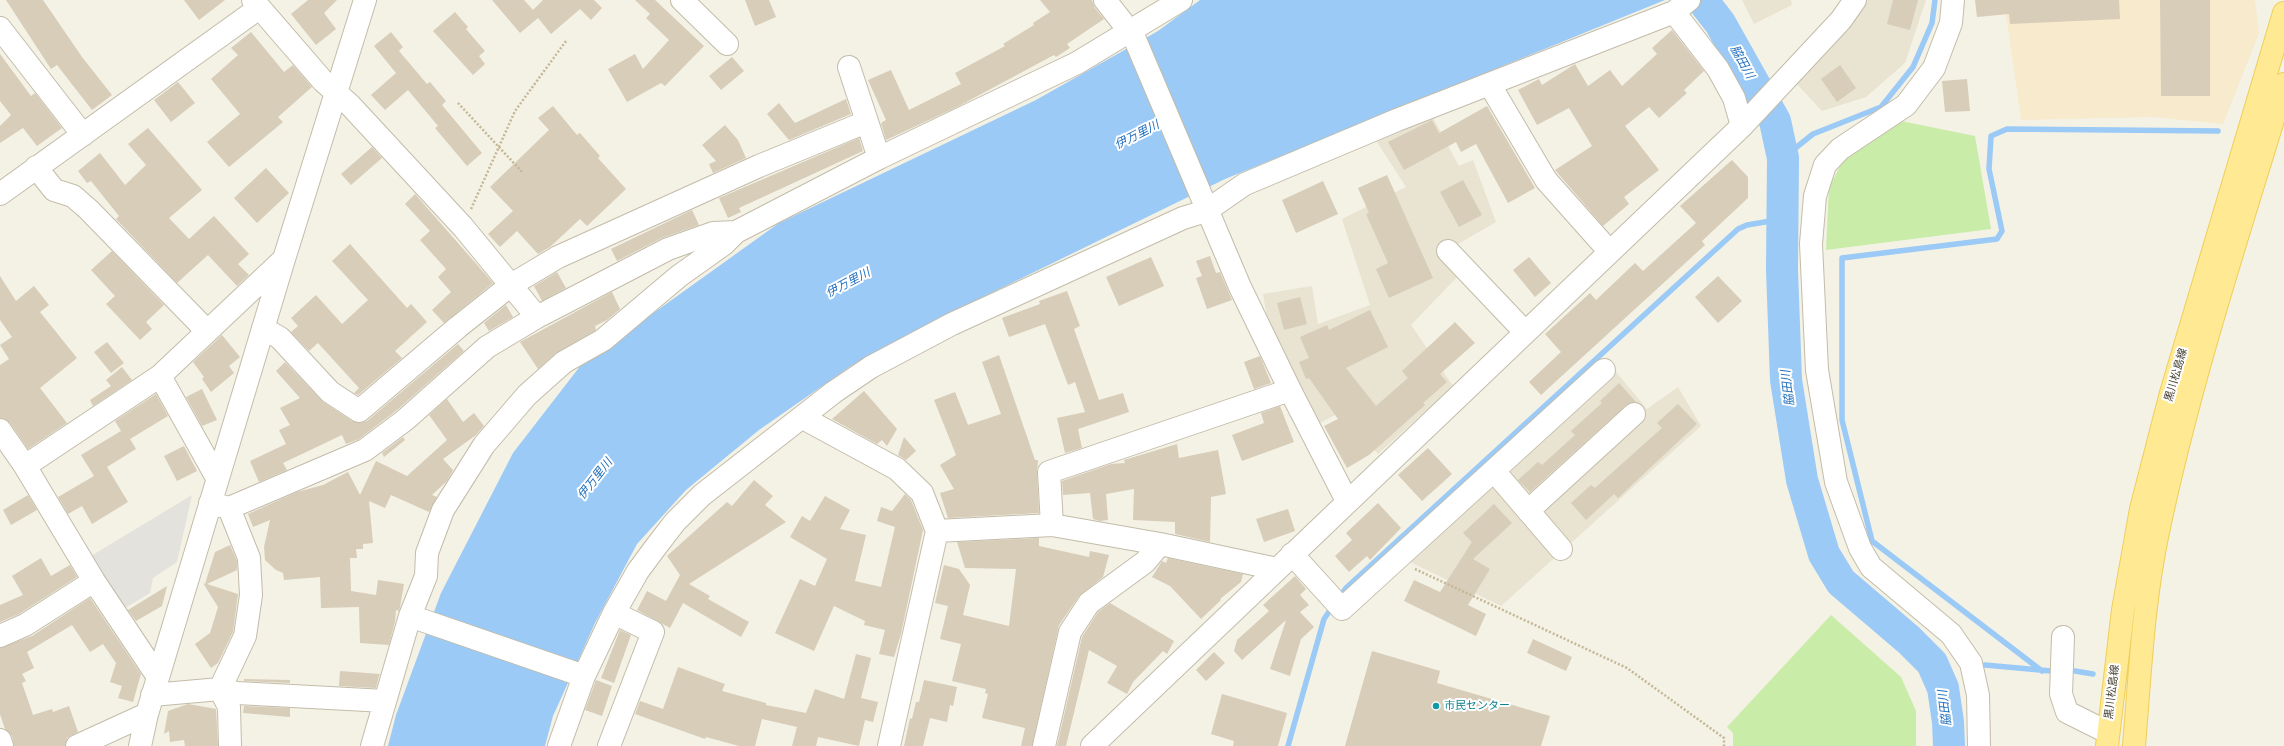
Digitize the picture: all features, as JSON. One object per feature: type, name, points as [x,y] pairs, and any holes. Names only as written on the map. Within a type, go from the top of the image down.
[{"type":"main road","name":"黒川松島線","points":[[2107,739],[2123,610],[2142,509],[2171,393],[2284,13]]},
{"type":"main road","name":"黒川松島線","points":[[2134,746],[2143,630],[2157,533],[2186,413],[2284,84]]},
{"type":"street","points":[[217,478],[365,0]]},
{"type":"street","points":[[682,0],[727,44]]},
{"type":"street","points":[[1105,0],[1131,34],[1204,205],[1290,390],[1347,501]]},
{"type":"street","points":[[372,746],[410,616],[426,576],[427,553],[443,510],[484,445],[527,395],[564,362],[603,340],[679,276],[724,244],[736,232],[879,158],[1077,63],[1131,34],[1181,0]]},
{"type":"street","points":[[1092,746],[1347,501],[1742,126],[1841,20],[1855,0]]},
{"type":"street","points":[[1953,0],[1951,23],[1934,68],[1906,105],[1840,149],[1825,165],[1815,196],[1811,244],[1817,370],[1836,482],[1860,548],[1871,567],[1951,634],[1971,663],[1978,696],[1979,746]]},
{"type":"street","points":[[0,194],[83,135],[256,4],[337,94],[463,227],[537,317]]},
{"type":"street","points":[[559,746],[584,676],[614,613],[638,570],[675,522],[702,495],[747,459],[803,418],[834,392],[871,367],[952,324],[1183,218],[1204,205],[1245,184],[1397,120],[1490,85],[1681,6],[1734,98],[1742,126]]},
{"type":"street","points":[[0,28],[83,135]]},
{"type":"street","points":[[849,68],[879,158]]},
{"type":"street","points":[[1490,85],[1546,180],[1610,252]]},
{"type":"street","points":[[263,328],[280,338],[330,392],[359,411],[458,327],[511,285],[558,257],[759,166],[866,122]]},
{"type":"street","points":[[36,168],[54,190],[73,196],[89,210],[207,331]]},
{"type":"street","points":[[140,746],[152,696],[220,506],[365,450],[405,420],[486,347],[537,317],[668,249],[713,233],[736,232]]},
{"type":"street","points":[[1448,251],[1525,332]]},
{"type":"street","points":[[25,466],[160,376],[284,260]]},
{"type":"street","points":[[937,531],[1052,526],[1160,544],[1285,562],[1336,603],[1396,560],[1604,370]]},
{"type":"street","points":[[160,376],[217,478],[220,506],[249,558],[251,595],[245,636],[220,689]]},
{"type":"street","points":[[1052,526],[1049,472],[1290,390]]},
{"type":"street","points":[[1528,510],[1634,414]]},
{"type":"street","points":[[803,418],[897,469],[922,493],[937,531],[889,746]]},
{"type":"street","points":[[0,430],[25,466],[94,581],[152,696]]},
{"type":"street","points":[[1494,471],[1561,549]]},
{"type":"street","points":[[1044,746],[1070,632],[1089,604],[1145,562],[1160,544]]},
{"type":"street","points":[[0,636],[25,625],[94,581]]},
{"type":"street","points":[[609,746],[653,632],[614,613]]},
{"type":"street","points":[[410,616],[584,676]]},
{"type":"street","points":[[2063,636],[2061,694],[2067,712],[2107,739]]},
{"type":"street","points":[[76,746],[152,696],[220,689],[237,693],[385,701]]},
{"type":"street","points":[[220,689],[229,707],[230,746]]},
{"type":"street","points":[[0,740],[2,746]]},
{"type":"path","points":[[463,227],[515,112],[566,41]]},
{"type":"path","points":[[458,103],[523,173]]},
{"type":"path","points":[[1396,560],[1627,668],[1724,738],[1724,746]]},
{"type":"shaded area","points":[[1742,0],[1791,0],[1792,5],[1754,24]]},
{"type":"shaded area","points":[[1866,0],[1926,0],[1905,63],[1866,97],[1822,111],[1795,82]]},
{"type":"shaded area","points":[[2004,0],[2255,0],[2259,33],[2223,124],[2151,117],[2021,120]]},
{"type":"shaded area","points":[[1431,114],[1459,166],[1473,160],[1496,222],[1441,254],[1457,277],[1411,325],[1453,386],[1378,454],[1341,412],[1318,424],[1273,353],[1263,294],[1312,286],[1318,324],[1370,305],[1342,219],[1406,187],[1373,136]]},
{"type":"shaded area","points":[[1612,367],[1647,409],[1678,387],[1701,426],[1501,606],[1406,560]]},
{"type":"shaded area","points":[[192,495],[177,562],[153,578],[150,593],[125,608],[91,556]]},
{"type":"green space","points":[[1901,121],[1975,136],[1991,229],[1826,250],[1829,187],[1843,161]]},
{"type":"green space","points":[[1831,615],[1901,677],[1916,711],[1916,746],[1733,746],[1733,733],[1727,727]]},
{"type":"water","name":"伊万里川","points":[[1200,0],[1665,0],[1225,179],[942,317],[851,366],[759,430],[686,490],[637,544],[595,623],[553,716],[545,746],[388,746],[396,715],[441,593],[513,453],[581,365],[779,223],[1036,100],[1158,31]]},
{"type":"building","points":[[6,0],[43,0],[82,57],[112,95],[92,110],[57,65],[51,69]]},
{"type":"building","points":[[184,0],[225,0],[199,20]]},
{"type":"building","points":[[308,0],[337,0],[324,13],[336,29],[316,45],[291,14]]},
{"type":"building","points":[[492,0],[524,0],[533,10],[543,0],[594,0],[602,8],[591,20],[580,9],[551,34],[538,18],[520,33]]},
{"type":"building","points":[[635,0],[655,0],[704,46],[665,86],[661,83],[627,102],[608,69],[635,54],[643,69],[669,40],[646,18],[650,14]]},
{"type":"building","points":[[745,0],[769,0],[776,17],[755,26]]},
{"type":"building","points":[[1040,0],[1092,0],[1095,8],[1104,19],[1067,44],[1070,48],[1056,57],[1054,55],[957,107],[886,140],[881,123],[886,120],[868,80],[891,70],[909,110],[961,84],[955,73],[1005,46],[1003,44],[1034,25],[1033,23],[1050,12]]},
{"type":"building","points":[[1893,0],[1918,0],[1910,30],[1887,24]]},
{"type":"building","points":[[1975,0],[2119,0],[2120,19],[2010,24],[2009,14],[1977,17]]},
{"type":"building","points":[[2160,0],[2210,0],[2210,96],[2161,96]]},
{"type":"building","points":[[455,12],[468,27],[466,29],[485,51],[479,56],[485,64],[473,75],[433,31]]},
{"type":"building","points":[[1672,30],[1704,71],[1684,90],[1687,93],[1659,118],[1649,107],[1625,126],[1659,170],[1624,197],[1629,204],[1603,226],[1555,170],[1592,146],[1569,108],[1537,125],[1518,90],[1539,79],[1542,85],[1575,64],[1588,86],[1610,70],[1622,86],[1657,54],[1652,48]]},
{"type":"building","points":[[251,32],[284,72],[293,65],[312,87],[278,117],[283,122],[229,167],[207,142],[240,114],[211,79],[238,55],[231,48]]},
{"type":"building","points":[[391,32],[403,47],[399,51],[427,84],[430,82],[446,101],[442,105],[482,153],[467,166],[435,128],[438,126],[408,90],[385,110],[371,95],[396,73],[374,46]]},
{"type":"building","points":[[0,54],[31,96],[35,93],[62,128],[37,146],[23,128],[0,143],[0,126],[11,115],[0,101]]},
{"type":"building","points":[[732,57],[744,71],[721,90],[709,76]]},
{"type":"building","points":[[1840,65],[1856,88],[1837,102],[1821,79]]},
{"type":"building","points":[[1967,79],[1970,111],[1945,112],[1942,81]]},
{"type":"building","points":[[178,82],[195,103],[171,122],[154,100]]},
{"type":"building","points":[[846,99],[851,114],[789,140],[767,114],[779,103],[795,123]]},
{"type":"building","points":[[553,106],[577,135],[580,133],[600,156],[598,158],[626,189],[587,226],[580,219],[550,247],[538,254],[517,231],[500,247],[488,234],[513,211],[490,187],[549,130],[538,118]]},
{"type":"building","points":[[1487,106],[1535,188],[1508,203],[1476,144],[1461,152],[1456,142],[1404,170],[1388,142],[1432,120],[1439,133]]},
{"type":"building","points":[[725,125],[738,140],[746,158],[713,173],[709,164],[716,161],[702,145]]},
{"type":"building","points":[[148,128],[202,190],[169,218],[189,239],[214,216],[249,254],[238,264],[249,275],[237,286],[208,255],[177,283],[116,219],[119,216],[91,181],[87,183],[78,171],[100,153],[125,185],[146,165],[128,144]]},
{"type":"building","points":[[859,138],[863,151],[739,208],[741,212],[728,218],[719,198]]},
{"type":"building","points":[[372,147],[382,158],[351,185],[341,174]]},
{"type":"building","points":[[1732,160],[1748,177],[1748,198],[1702,241],[1705,245],[1541,395],[1529,382],[1561,352],[1545,334],[1590,293],[1596,300],[1635,263],[1643,271],[1696,223],[1680,206]]},
{"type":"building","points":[[266,168],[289,193],[257,223],[234,198]]},
{"type":"building","points":[[1387,175],[1433,278],[1389,298],[1376,269],[1388,263],[1366,214],[1369,213],[1358,188]]},
{"type":"building","points":[[1463,180],[1482,215],[1459,227],[1440,192]]},
{"type":"building","points":[[1323,181],[1338,214],[1296,233],[1282,200]]},
{"type":"building","points":[[415,194],[493,283],[444,323],[432,310],[451,292],[438,277],[446,269],[420,240],[430,231],[405,204]]},
{"type":"building","points":[[692,210],[699,225],[662,238],[617,261],[611,249]]},
{"type":"building","points":[[350,244],[407,308],[411,304],[427,322],[395,351],[402,358],[358,395],[354,393],[359,388],[318,343],[309,351],[291,332],[298,326],[291,318],[316,295],[342,324],[368,300],[332,261]]},
{"type":"building","points":[[112,251],[164,305],[146,322],[152,329],[140,340],[106,304],[115,296],[91,270]]},
{"type":"building","points":[[1210,256],[1216,273],[1220,272],[1232,300],[1207,309],[1196,278],[1202,276],[1196,261]]},
{"type":"building","points":[[1151,257],[1164,286],[1119,306],[1106,277]]},
{"type":"building","points":[[1529,257],[1551,283],[1535,297],[1513,270]]},
{"type":"building","points":[[557,272],[566,288],[542,301],[534,286]]},
{"type":"building","points":[[0,276],[16,301],[34,286],[49,305],[40,312],[77,358],[40,388],[67,423],[28,449],[10,423],[0,418],[0,365],[9,359],[0,345],[12,337],[0,320]]},
{"type":"building","points":[[1718,276],[1742,301],[1718,323],[1695,297]]},
{"type":"building","points":[[1067,291],[1080,326],[1074,329],[1099,400],[1123,393],[1129,412],[1078,429],[1082,448],[1065,453],[1057,418],[1085,412],[1075,382],[1068,385],[1045,324],[1009,337],[1002,318],[1040,304],[1039,301]]},
{"type":"building","points":[[612,292],[620,309],[607,320],[595,326],[596,330],[556,353],[538,369],[520,342]]},
{"type":"building","points":[[1300,297],[1307,324],[1284,330],[1277,303]]},
{"type":"building","points":[[506,305],[513,317],[489,331],[484,323]]},
{"type":"building","points":[[1370,310],[1388,347],[1346,368],[1376,406],[1408,378],[1402,371],[1455,322],[1475,343],[1440,374],[1447,382],[1423,403],[1425,405],[1369,455],[1347,468],[1324,426],[1338,419],[1309,378],[1306,379],[1299,362],[1309,358],[1300,337],[1327,325],[1329,330]]},
{"type":"building","points":[[222,335],[240,357],[229,366],[234,373],[211,392],[202,379],[204,377],[193,362]]},
{"type":"building","points":[[107,342],[124,363],[111,373],[94,352]]},
{"type":"building","points":[[458,344],[464,351],[397,410],[359,439],[346,444],[342,435],[283,463],[287,470],[259,482],[250,461],[286,444],[279,430],[290,425],[280,408],[300,398],[276,371],[285,362],[323,402],[352,421],[360,423],[367,421]]},
{"type":"building","points":[[999,355],[1035,460],[1038,460],[1037,473],[1039,513],[948,518],[940,493],[954,489],[940,465],[956,455],[934,400],[955,392],[968,425],[1001,414],[982,362]]},
{"type":"building","points":[[1260,356],[1271,383],[1254,389],[1244,362]]},
{"type":"building","points":[[122,367],[132,380],[93,406],[90,400],[111,386],[106,380]]},
{"type":"building","points":[[1619,383],[1636,402],[1626,405],[1530,492],[1518,480],[1538,462],[1542,465],[1575,435],[1571,431],[1602,403],[1600,401]]},
{"type":"building","points":[[202,389],[217,420],[202,426],[186,397]]},
{"type":"building","points":[[864,391],[897,429],[887,446],[882,440],[877,444],[832,419]]},
{"type":"building","points":[[156,394],[168,416],[130,439],[136,449],[107,467],[128,502],[92,524],[82,506],[68,514],[58,497],[94,476],[81,455],[121,431],[115,421]]},
{"type":"building","points":[[447,399],[463,422],[474,413],[484,426],[476,435],[443,459],[453,470],[447,481],[432,495],[437,497],[429,512],[391,495],[385,508],[369,501],[373,543],[363,544],[363,549],[356,549],[357,558],[350,558],[351,591],[376,595],[378,580],[404,584],[400,607],[399,611],[396,610],[395,622],[389,645],[360,643],[359,607],[321,608],[320,577],[284,580],[283,573],[276,570],[265,560],[264,547],[270,520],[253,527],[248,514],[297,492],[323,485],[348,472],[360,495],[376,461],[407,476],[447,440],[429,415]]},
{"type":"building","points":[[1678,404],[1697,424],[1618,498],[1614,494],[1586,520],[1571,503],[1591,485],[1595,488],[1662,428],[1657,423]]},
{"type":"building","points":[[1280,406],[1294,442],[1242,461],[1232,435],[1264,423],[1261,413]]},
{"type":"building","points":[[403,437],[405,440],[384,457],[382,453]]},
{"type":"building","points":[[904,437],[916,451],[906,460],[898,455]]},
{"type":"building","points":[[1177,444],[1179,458],[1218,450],[1226,494],[1211,497],[1210,542],[1175,534],[1175,522],[1133,520],[1134,489],[1106,494],[1108,520],[1100,521],[1093,519],[1090,493],[1063,495],[1062,481],[1111,464],[1125,463],[1124,460]]},
{"type":"building","points":[[184,446],[197,471],[177,481],[164,456]]},
{"type":"building","points":[[1428,448],[1452,474],[1422,501],[1398,475]]},
{"type":"building","points":[[754,480],[773,496],[765,505],[786,522],[689,584],[710,596],[708,599],[749,622],[741,637],[683,603],[670,628],[637,610],[647,591],[666,601],[680,575],[667,556],[727,502],[732,506]]},
{"type":"building","points":[[905,494],[911,500],[923,530],[901,634],[894,657],[879,654],[885,630],[864,625],[865,621],[834,606],[814,651],[775,633],[800,579],[815,586],[827,559],[790,537],[802,516],[810,521],[825,496],[850,510],[840,529],[866,535],[855,581],[881,587],[895,527],[877,521],[881,507],[892,511]]},
{"type":"building","points":[[28,495],[37,510],[11,525],[3,510]]},
{"type":"building","points":[[1378,503],[1401,528],[1370,560],[1367,556],[1349,572],[1335,556],[1352,540],[1346,533]]},
{"type":"building","points":[[1494,504],[1512,523],[1473,559],[1490,569],[1468,605],[1486,614],[1476,636],[1404,601],[1414,580],[1440,592],[1472,542],[1463,533]]},
{"type":"building","points":[[1288,509],[1295,531],[1264,542],[1256,519]]},
{"type":"building","points":[[1039,538],[1039,546],[1089,557],[1090,551],[1109,555],[1103,577],[1079,596],[1059,625],[1032,746],[1021,746],[1025,728],[982,718],[988,694],[985,693],[986,689],[952,681],[961,644],[940,639],[948,606],[935,603],[944,565],[959,569],[970,585],[963,615],[1009,626],[1016,569],[965,568],[957,542]]},
{"type":"building","points":[[230,545],[237,561],[237,570],[207,584],[238,594],[233,632],[218,663],[211,668],[195,644],[210,633],[218,607],[203,583],[205,584],[215,552]]},
{"type":"building","points":[[41,558],[51,576],[70,565],[77,577],[19,614],[0,622],[0,605],[23,595],[12,576]]},
{"type":"building","points":[[1168,558],[1243,574],[1241,582],[1220,599],[1221,600],[1201,619],[1170,586],[1152,577],[1162,561],[1166,563]]},
{"type":"building","points":[[1295,576],[1306,589],[1300,595],[1309,605],[1300,612],[1314,627],[1301,639],[1290,676],[1270,669],[1286,620],[1242,660],[1234,651],[1237,640],[1269,611],[1263,605]]},
{"type":"building","points":[[167,586],[162,606],[136,621],[128,610]]},
{"type":"building","points":[[90,598],[141,674],[133,702],[118,698],[122,686],[110,682],[116,663],[103,644],[90,652],[72,625],[27,652],[34,668],[22,674],[26,681],[22,683],[33,715],[52,709],[53,712],[69,706],[78,732],[67,738],[65,746],[14,746],[12,736],[5,729],[0,714],[0,648],[32,636]]},
{"type":"building","points":[[1110,603],[1174,641],[1167,654],[1163,651],[1133,682],[1127,694],[1107,683],[1117,666],[1089,650],[1066,746],[1057,746],[1082,637],[1098,612]]},
{"type":"building","points":[[620,630],[631,635],[614,683],[601,678]]},
{"type":"building","points":[[1533,639],[1572,657],[1566,671],[1527,653]]},
{"type":"building","name":"市民センター","points":[[1372,651],[1440,671],[1437,683],[1550,716],[1541,746],[1345,746]]},
{"type":"building","points":[[1214,652],[1225,663],[1206,681],[1196,670]]},
{"type":"building","points":[[856,654],[871,658],[861,698],[878,702],[873,722],[865,720],[859,746],[818,737],[816,746],[792,746],[797,727],[762,719],[755,746],[739,746],[706,737],[705,739],[635,714],[640,701],[663,709],[678,667],[725,684],[722,691],[766,703],[766,705],[806,713],[815,689],[844,699]]},
{"type":"building","points":[[340,671],[380,674],[376,688],[339,686]]},
{"type":"building","points":[[244,679],[290,680],[290,683],[244,681]]},
{"type":"building","points":[[596,680],[612,686],[602,716],[585,710]]},
{"type":"building","points":[[924,680],[957,687],[953,706],[950,705],[947,722],[930,718],[923,746],[904,746],[910,718],[912,719],[916,702],[919,702]]},
{"type":"building","points":[[1222,694],[1287,713],[1278,746],[1233,746],[1234,741],[1211,734]]},
{"type":"building","points":[[188,704],[216,709],[218,746],[185,746],[184,740],[170,742],[169,731],[164,734],[168,711]]},
{"type":"building","points":[[244,706],[290,708],[290,717],[243,713]]},
{"type":"waterway","name":"脇田川","points":[[1702,0],[1720,23],[1775,121],[1783,158],[1782,270],[1786,380],[1802,480],[1824,554],[1841,582],[1909,640],[1932,663],[1943,688],[1948,722],[1949,746]]},
{"type":"waterway","points":[[1783,158],[1813,134],[1881,107],[1913,67],[1932,23],[1935,0]]},
{"type":"waterway","points":[[2042,671],[1872,541],[1842,420],[1842,258],[1997,239],[2002,231],[1989,169],[1991,136],[2007,129],[2218,131]]},
{"type":"waterway","points":[[1338,599],[1346,588],[1738,229],[1747,225],[1783,219]]},
{"type":"waterway","points":[[1288,746],[1324,619],[1333,606]]},
{"type":"waterway","points":[[1985,665],[2051,671]]},
{"type":"waterway","points":[[2075,671],[2093,674]]},
{"type":"place","name":"市民センター","points":[[1436,706]]}]
